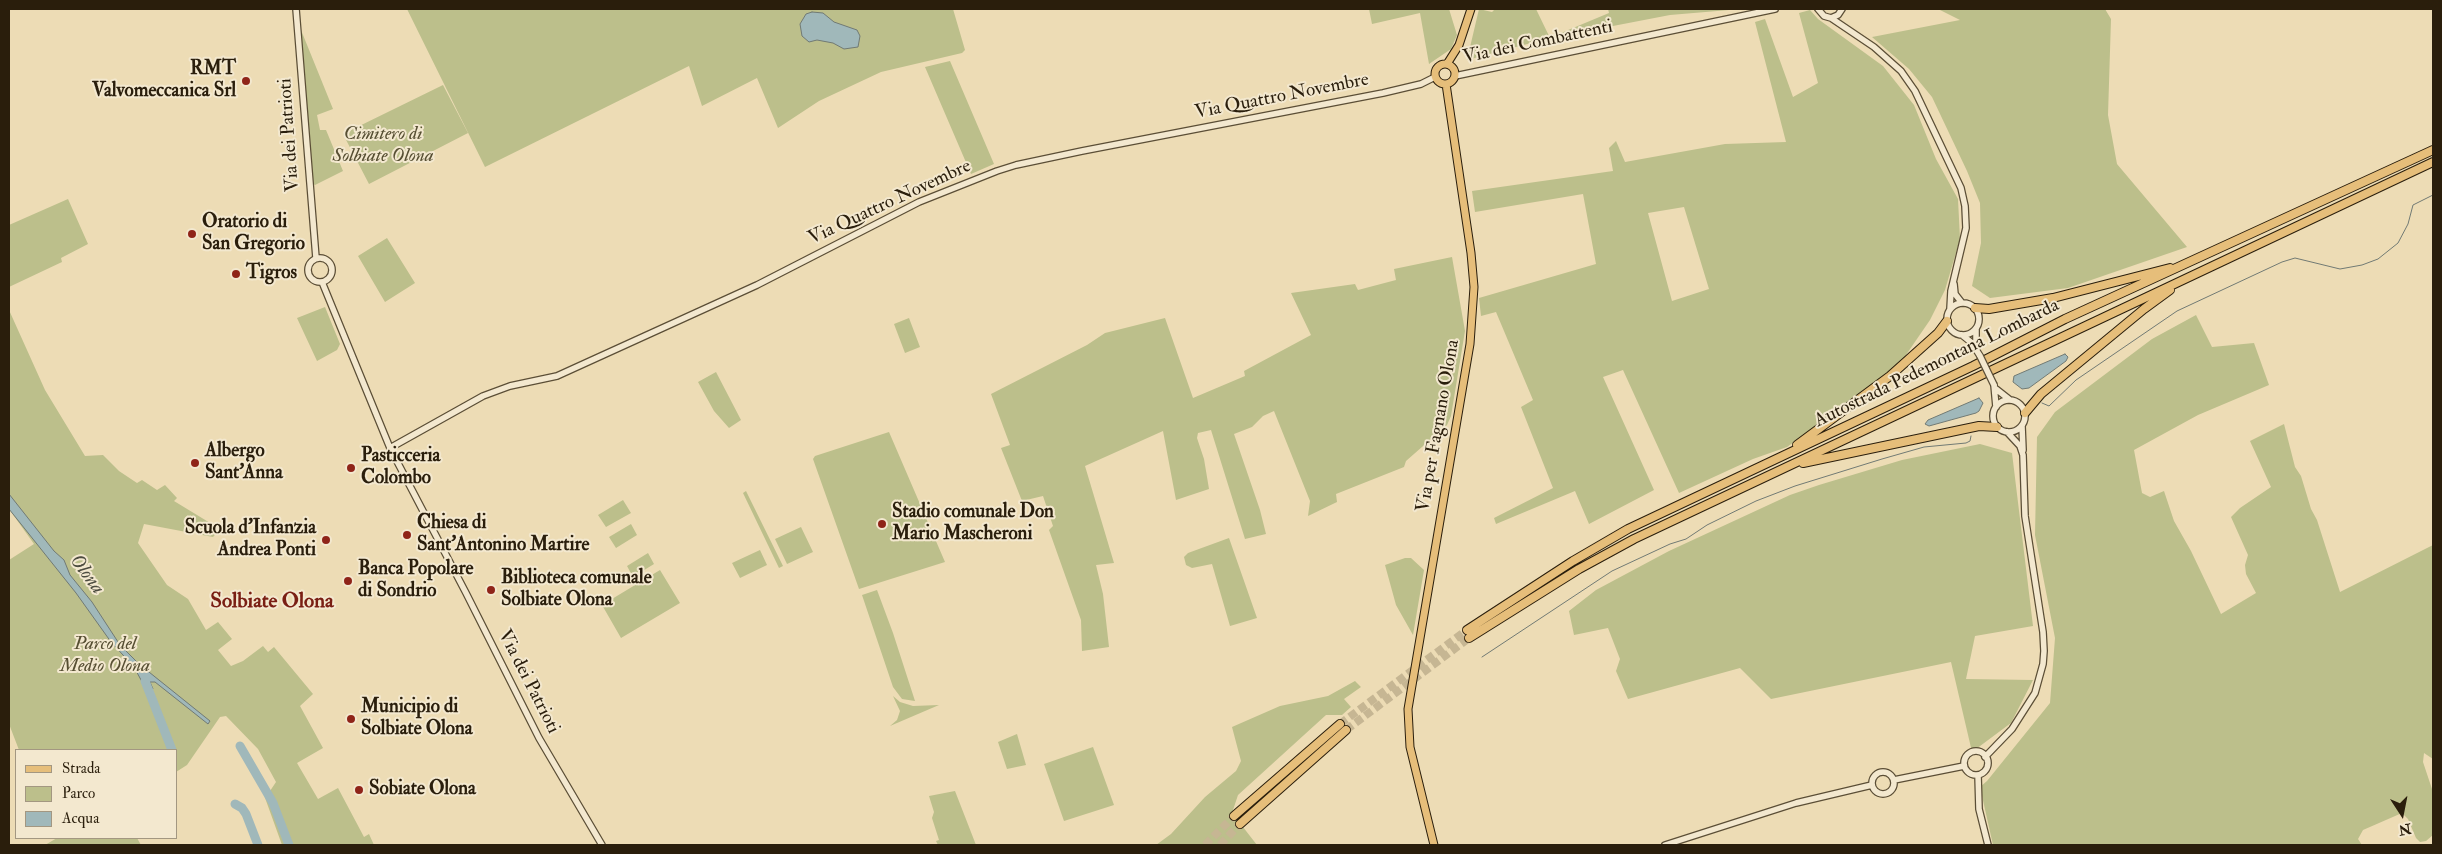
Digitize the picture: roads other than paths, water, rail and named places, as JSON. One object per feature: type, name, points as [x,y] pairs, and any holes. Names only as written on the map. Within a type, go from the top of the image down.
[{"type":"highway","name":"Autostrada Pedemontana Lombarda","points":[[2433,150],[2065,319],[1973,366],[1628,529],[1573,561],[1468,634],[1634,539],[2433,162]]},
{"type":"highway","points":[[1975,308],[1988,309],[2053,298],[2188,263]]},
{"type":"highway","points":[[2025,413],[2032,402],[2041,394],[2144,309],[2185,279]]},
{"type":"highway","points":[[1782,456],[1890,376],[1938,333],[1947,321]]},
{"type":"highway","points":[[1789,466],[1978,426],[1997,427]]},
{"type":"highway","points":[[1234,816],[1343,727],[1240,824]]},
{"type":"main road","points":[[1448,64],[1458,45],[1471,9]]},
{"type":"main road","points":[[1441,64],[1448,64],[1453,67],[1455,76],[1452,82],[1446,84],[1439,82],[1435,77],[1436,68],[1441,64]]},
{"type":"main road","name":"Via per Fagnano Olona","points":[[1434,845],[1410,747],[1408,709],[1473,315],[1471,253],[1446,84]]},
{"type":"street","name":"Via dei Patrioti","points":[[296,9],[316,258]]},
{"type":"street","name":"Via dei Combattenti","points":[[1455,76],[1774,9]]},
{"type":"street","points":[[1818,9],[1824,16],[1832,18],[1846,27],[1886,57],[1901,71],[1915,91],[1958,181],[1965,206],[1966,228],[1953,282],[1947,321],[1951,330],[1962,335],[1976,349],[1980,356],[1995,387],[1996,407],[1994,419],[1997,427],[2007,432],[2020,446],[2023,455]]},
{"type":"street","points":[[1832,18],[1842,10],[1846,27]]},
{"type":"street","name":"Via Quattro Novembre","points":[[390,448],[483,396],[510,386],[557,376],[757,285],[919,202],[997,171],[1082,151],[1383,93],[1421,84],[1435,77]]},
{"type":"street","points":[[316,258],[328,261],[332,269],[330,278],[322,282],[312,280],[307,272],[308,264],[316,258]]},
{"type":"street","name":"Via dei Patrioti","points":[[322,282],[390,448],[450,562],[538,738],[602,845]]},
{"type":"street","points":[[1953,282],[1956,294],[1962,303],[1975,308],[1979,319],[1976,329],[1976,349]]},
{"type":"street","points":[[1950,309],[1962,303]]},
{"type":"street","points":[[1962,335],[1969,334],[1976,329]]},
{"type":"street","points":[[1985,757],[2012,729],[2027,707],[2035,693],[2043,664],[2043,632],[2025,516],[2022,426],[2025,413],[2022,406],[2010,400],[1995,387]]},
{"type":"street","points":[[1996,407],[2000,403],[2010,400]]},
{"type":"street","points":[[2007,432],[2016,431],[2022,426]]},
{"type":"street","points":[[1973,752],[1980,752],[1985,757],[1986,768],[1978,775],[1971,774],[1964,766],[1967,756],[1973,752]]},
{"type":"street","points":[[1894,780],[1964,766]]},
{"type":"street","points":[[1883,772],[1890,774],[1894,780],[1892,790],[1884,794],[1878,793],[1872,785],[1876,775],[1883,772]]},
{"type":"street","points":[[1978,775],[1979,808],[1988,845]]},
{"type":"street","points":[[1665,845],[1796,804],[1872,785]]},
{"type":"water","points":[[812,12],[823,13],[834,22],[857,30],[860,36],[858,47],[844,49],[833,43],[817,40],[809,42],[802,36],[800,24],[806,14]]},
{"type":"water","points":[[2065,354],[2068,357],[2066,361],[2029,388],[2022,389],[2013,382],[2014,376]]},
{"type":"water","points":[[1979,398],[1983,403],[1976,413],[1929,426],[1925,424],[1928,420]]},
{"type":"water","points":[[9,494],[54,551],[64,560],[70,575],[92,602],[120,645],[139,664],[210,721],[208,724],[155,682],[150,682],[153,689],[147,691],[134,667],[111,642],[76,593],[9,509]]},
{"type":"waterway","points":[[2042,403],[2049,406],[2076,380],[2177,311],[2282,262],[2295,258],[2340,269],[2362,265],[2378,259],[2398,243],[2408,224],[2413,205],[2433,195]]},
{"type":"waterway","points":[[1482,657],[1612,571],[1670,544],[1686,539],[1707,525],[1756,501],[1795,486],[1924,447],[1966,443],[1970,441],[1971,436]]},
{"type":"waterway","name":"Olona","points":[[145,681],[172,749]]},
{"type":"waterway","name":"Olona","points":[[240,746],[273,803],[289,845]]},
{"type":"waterway","name":"Olona","points":[[235,804],[242,808],[246,814],[258,845]]},
{"type":"tunnel","points":[[1340,724],[1467,630]]},
{"type":"tunnel","points":[[1346,730],[1469,638]]},
{"type":"tunnel","points":[[1205,845],[1234,816]]},
{"type":"tunnel","points":[[1220,845],[1240,824]]},
{"type":"place","name":"RMT Valvomeccanica Srl","points":[[246,81]]},
{"type":"place","name":"Oratorio di San Gregorio","points":[[192,234]]},
{"type":"place","name":"Tigros","points":[[236,274]]},
{"type":"place","name":"Albergo Sant'Anna","points":[[195,463]]},
{"type":"place","name":"Pasticceria Colombo","points":[[351,468]]},
{"type":"place","name":"Stadio comunale Don Mario Mascheroni","points":[[882,524]]},
{"type":"place","name":"Chiesa di Sant'Antonino Martire","points":[[407,535]]},
{"type":"place","name":"Scuola d'Infanzia Andrea Ponti","points":[[326,540]]},
{"type":"place","name":"Banca Popolare di Sondrio","points":[[348,581]]},
{"type":"place","name":"Biblioteca comunale Solbiate Olona","points":[[491,590]]},
{"type":"place","name":"Municipio di Solbiate Olona","points":[[351,719]]},
{"type":"place","name":"Sobiate Olona","points":[[359,790]]},
{"type":"district","name":"Solbiate Olona","points":[[272,602]]},
{"type":"park label","name":"Cimitero di Solbiate Olona","points":[[383,146]]},
{"type":"park label","name":"Parco del Medio Olona","points":[[105,656]]}]
